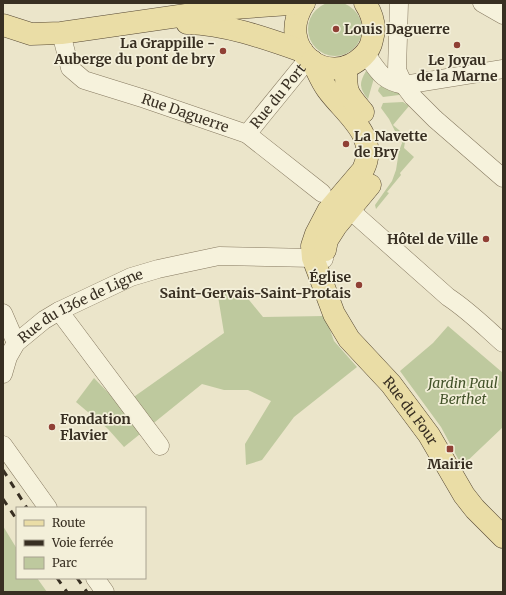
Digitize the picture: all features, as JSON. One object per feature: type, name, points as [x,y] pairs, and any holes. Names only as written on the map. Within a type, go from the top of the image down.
[{"type":"main road","points":[[3,25],[31,34],[60,33],[131,23],[232,5],[304,3]]},
{"type":"main road","points":[[304,3],[298,12],[295,27],[297,42],[326,88],[363,133],[367,142],[369,152],[367,162],[348,201]]},
{"type":"main road","points":[[232,5],[242,20],[259,36]]},
{"type":"main road","points":[[131,23],[203,24],[259,36],[307,57],[323,67],[334,68],[346,67],[359,60],[371,44],[374,33],[374,22],[370,6]]},
{"type":"main road","points":[[318,258],[312,246],[316,234],[328,211],[348,201],[376,177],[381,164],[382,152],[379,131],[375,124],[349,95],[346,87],[346,67]]},
{"type":"main road","name":"Rue du Four","points":[[318,258],[323,283],[334,314],[349,339],[402,398],[433,441],[464,495],[475,509],[503,537]]},
{"type":"street","points":[[399,3],[398,70],[404,84],[413,97],[435,119],[503,178]]},
{"type":"street","points":[[482,3],[503,15]]},
{"type":"street","name":"Rue Daguerre","points":[[60,33],[70,68],[84,80],[247,134],[322,193]]},
{"type":"street","points":[[365,53],[384,78],[404,84],[503,69]]},
{"type":"street","name":"Rue du Port","points":[[247,134],[307,57]]},
{"type":"street","points":[[348,201],[448,297],[474,317],[503,343]]},
{"type":"street","name":"Rue du 136e de Ligne","points":[[3,374],[8,357],[16,343],[44,320],[59,311],[131,277],[158,269],[218,256],[318,258]]},
{"type":"street","points":[[59,311],[160,446]]},
{"type":"street","points":[[3,312],[16,343]]},
{"type":"street","points":[[3,445],[47,507]]},
{"type":"street","points":[[97,579],[105,592]]},
{"type":"green space","points":[[330,2],[340,2],[350,6],[358,14],[362,24],[362,34],[358,44],[350,52],[340,56],[330,56],[320,52],[312,44],[308,34],[308,24],[312,14],[320,6]]},
{"type":"green space","points":[[366,71],[374,78],[368,99],[363,92],[361,85]]},
{"type":"green space","points":[[382,85],[407,94],[383,97],[378,91]]},
{"type":"green space","points":[[403,102],[409,106],[393,125],[406,136],[404,148],[414,157],[400,173],[401,175],[387,192],[389,193],[376,209],[375,205],[392,181],[402,143],[400,136],[395,131],[381,108],[383,103]]},
{"type":"green space","points":[[217,290],[245,295],[263,317],[325,316],[334,341],[357,367],[294,417],[262,460],[246,465],[245,444],[271,401],[248,390],[224,390],[202,384],[124,447],[108,429],[76,402],[94,378],[121,406],[224,333]]},
{"type":"green space","name":"Jardin Paul Berthet","points":[[448,326],[503,373],[503,427],[462,466],[441,427],[400,371],[433,343]]},
{"type":"green space","points":[[3,526],[16,547],[16,579],[38,579],[47,592],[3,592]]},
{"type":"railway","points":[[3,470],[26,507]]},
{"type":"railway","points":[[3,499],[16,518]]},
{"type":"railway","points":[[58,579],[67,592]]},
{"type":"railway","points":[[78,579],[87,592]]},
{"type":"place","name":"Louis Daguerre","points":[[336,29]]},
{"type":"place","name":"Le Joyau de la Marne","points":[[457,45]]},
{"type":"place","name":"La Grappille - Auberge du pont de bry","points":[[223,51]]},
{"type":"place","name":"La Navette de Bry","points":[[346,144]]},
{"type":"place","name":"Hôtel de Ville","points":[[486,239]]},
{"type":"place","name":"Église Saint-Gervais-Saint-Protais","points":[[359,285]]},
{"type":"place","name":"Fondation Flavier","points":[[52,427]]},
{"type":"place","name":"Mairie","points":[[450,449]]}]
